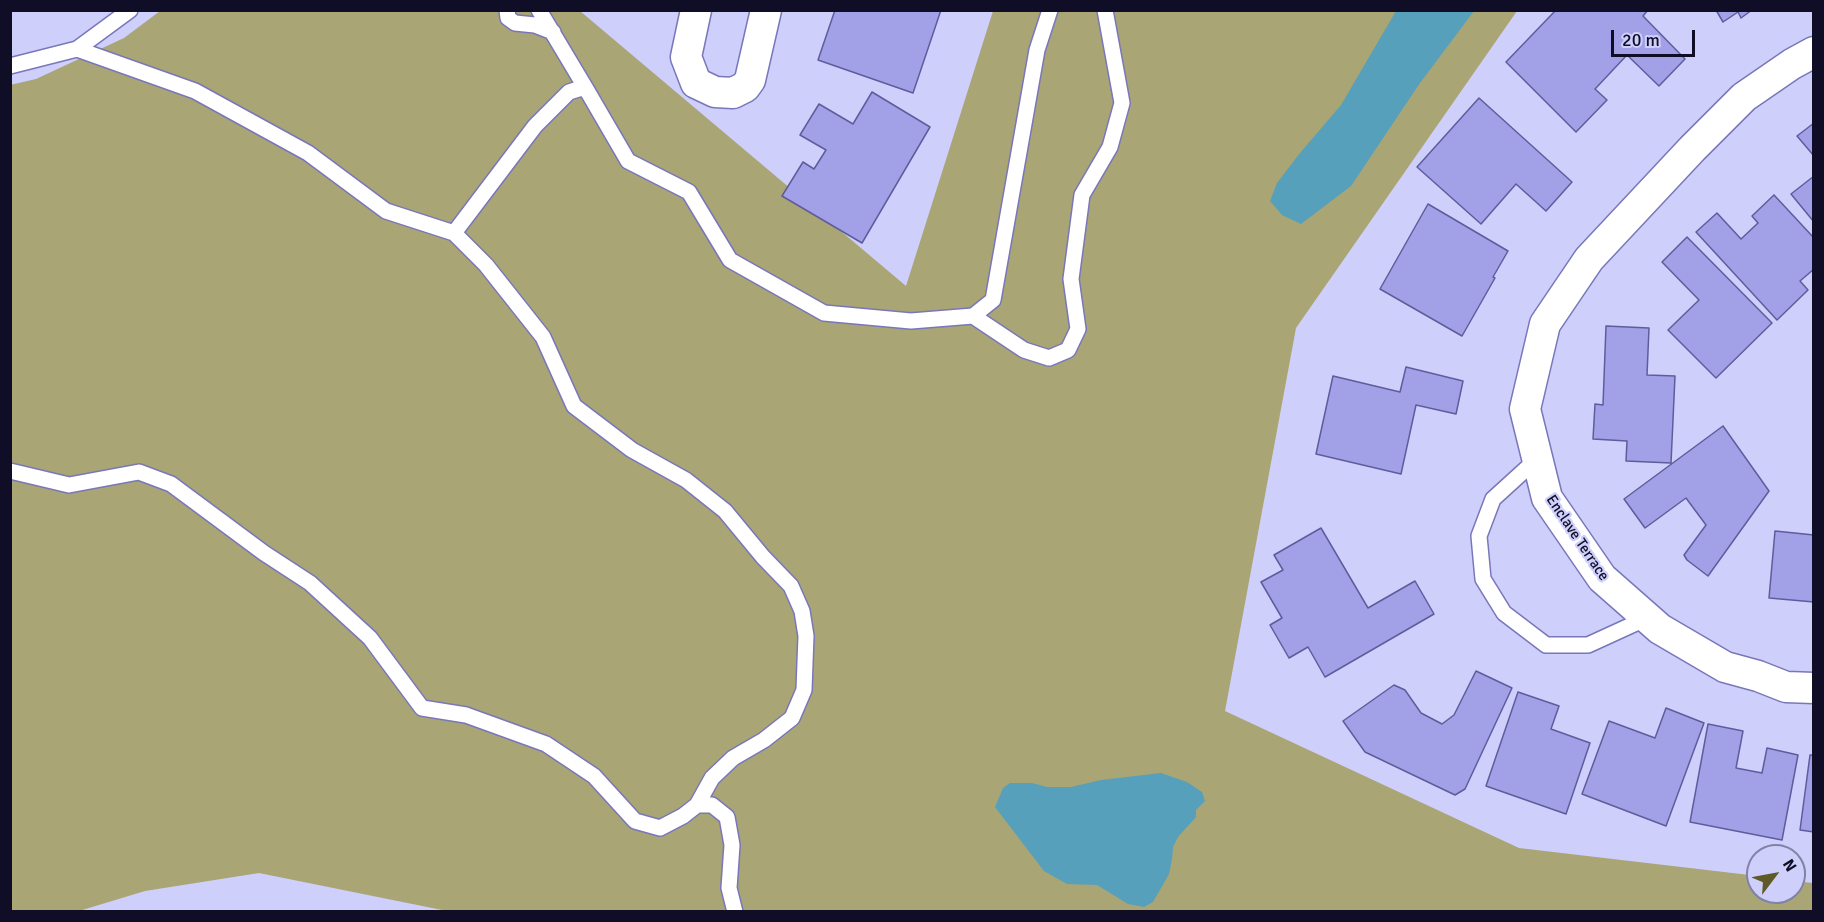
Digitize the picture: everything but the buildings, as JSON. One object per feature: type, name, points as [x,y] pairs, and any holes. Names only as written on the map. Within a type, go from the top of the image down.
[{"type":"street","points":[[696,10],[686,57],[696,82],[715,92],[733,93],[745,87],[750,80],[766,10]]},
{"type":"street","name":"Enclave Terrace","points":[[1814,52],[1792,64],[1743,98],[1597,250],[1545,324],[1525,408],[1547,498],[1602,578],[1660,629],[1725,668],[1758,676],[1786,687],[1814,687]]},
{"type":"lane","points":[[10,66],[77,49],[130,10]]},
{"type":"lane","points":[[507,10],[508,18],[515,24],[535,24],[554,32]]},
{"type":"lane","points":[[539,10],[628,161],[689,192],[730,260],[824,313],[911,321],[973,316],[993,300],[1037,50],[1050,10]]},
{"type":"lane","points":[[973,316],[1024,350],[1049,358],[1068,350],[1078,329],[1071,279],[1082,195],[1110,147],[1122,103],[1105,10]]},
{"type":"lane","points":[[10,471],[69,485],[139,472],[171,484],[264,553],[310,583],[370,638],[422,708],[466,715],[546,744],[594,776],[635,821],[660,828],[683,816],[697,805],[712,778],[733,758],[765,740],[792,718],[804,690],[806,636],[802,611],[791,586],[763,557],[725,510],[686,480],[632,450],[574,406],[543,337],[486,265],[454,233],[386,210],[308,153],[195,91],[77,49]]},
{"type":"lane","points":[[454,233],[535,126],[569,92],[585,87]]},
{"type":"lane","points":[[1538,459],[1493,500],[1479,536],[1483,579],[1504,613],[1546,645],[1588,645],[1647,618]]},
{"type":"lane","points":[[697,805],[712,805],[727,817],[732,845],[729,888],[735,912]]},
{"type":"shaded area","points":[[160,11],[580,11],[906,286],[993,11],[1517,11],[1296,328],[1225,711],[1519,848],[1746,875],[1746,904],[1806,904],[1806,882],[1813,883],[1813,911],[452,912],[259,873],[145,891],[79,911],[11,911],[10,85],[36,79],[124,38]]},
{"type":"water","points":[[1396,11],[1474,11],[1420,83],[1351,186],[1301,224],[1282,215],[1270,201],[1277,183],[1341,105]]},
{"type":"water","points":[[1161,773],[1187,782],[1202,792],[1205,801],[1196,810],[1196,817],[1178,837],[1173,847],[1169,874],[1153,902],[1144,907],[1128,904],[1097,885],[1067,884],[1044,871],[995,807],[1003,788],[1010,783],[1071,787],[1101,780]]}]
